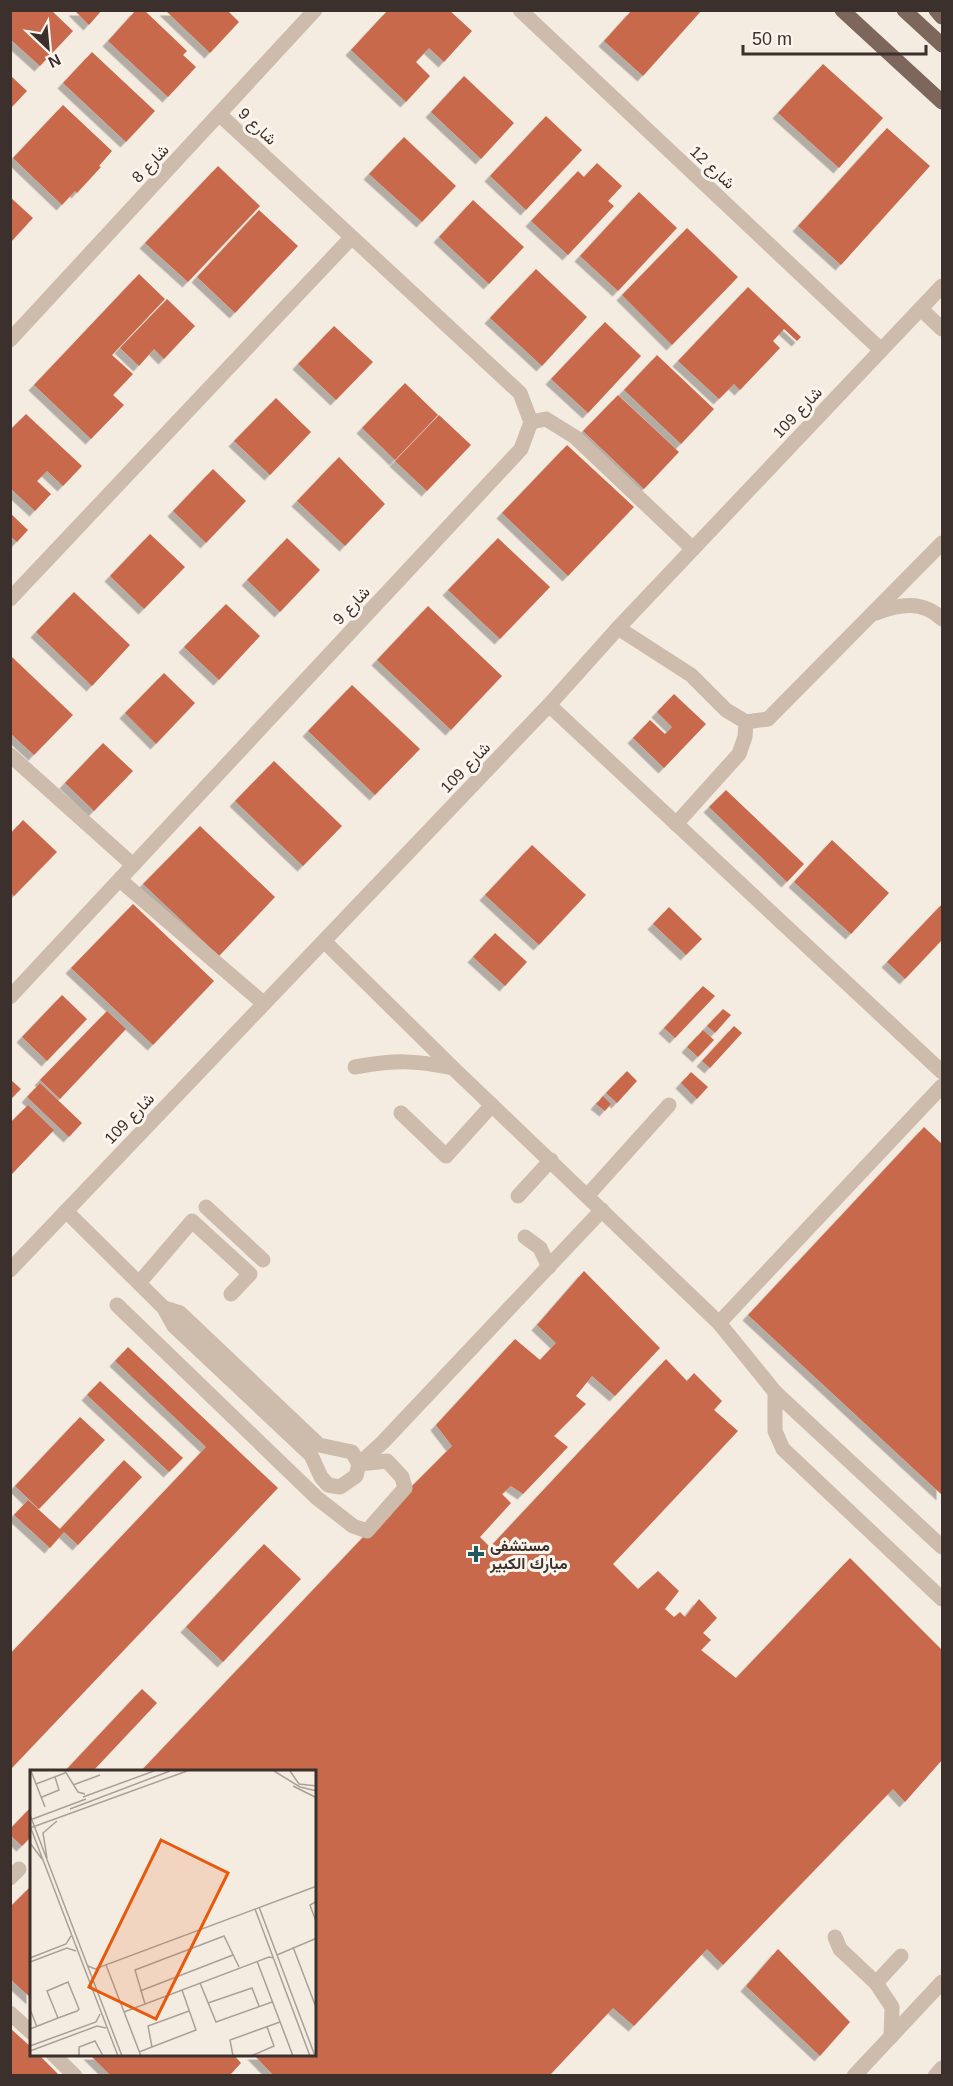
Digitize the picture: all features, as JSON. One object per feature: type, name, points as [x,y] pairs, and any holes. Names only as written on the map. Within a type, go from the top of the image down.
[{"type":"main road","points":[[842,10],[942,102]]},
{"type":"main road","points":[[904,10],[942,45]]},
{"type":"main road","points":[[936,10],[942,17]]},
{"type":"street","name":"شارع 8","points":[[10,340],[315,10]]},
{"type":"street","name":"شارع 12","points":[[520,10],[880,350]]},
{"type":"street","name":"شارع 9","points":[[10,997],[521,449],[531,422],[520,393],[219,114]]},
{"type":"street","points":[[10,599],[351,238]]},
{"type":"street","name":"شارع 109","points":[[10,1270],[549,705],[618,628],[942,286]]},
{"type":"street","points":[[921,309],[942,329]]},
{"type":"street","points":[[531,422],[546,419],[575,437],[693,549]]},
{"type":"street","points":[[618,628],[691,675],[726,710],[746,722],[768,719],[942,543]]},
{"type":"street","points":[[872,615],[894,606],[916,605],[940,611]]},
{"type":"street","points":[[549,705],[942,1072]]},
{"type":"street","points":[[676,824],[739,754],[745,736],[746,722]]},
{"type":"street","points":[[10,755],[133,865]]},
{"type":"street","points":[[120,880],[263,1003]]},
{"type":"street","points":[[324,941],[719,1323],[775,1392],[942,1547]]},
{"type":"street","points":[[355,1067],[390,1061],[418,1061],[453,1068]]},
{"type":"street","points":[[719,1323],[942,1086]]},
{"type":"street","points":[[401,1113],[446,1156],[492,1105]]},
{"type":"street","points":[[587,1196],[669,1106]]},
{"type":"street","points":[[518,1196],[551,1160]]},
{"type":"street","points":[[206,1207],[263,1260]]},
{"type":"street","points":[[66,1211],[164,1308],[174,1326],[311,1455],[321,1477],[328,1485],[340,1487],[356,1476],[359,1464],[383,1442],[602,1210]]},
{"type":"street","points":[[139,1283],[192,1221],[250,1274],[231,1294]]},
{"type":"street","points":[[525,1237],[540,1248],[549,1267]]},
{"type":"street","points":[[117,1305],[317,1498],[353,1526],[367,1531],[405,1488],[402,1477],[387,1461],[359,1464]]},
{"type":"street","points":[[164,1308],[180,1313],[319,1445],[352,1452],[359,1464]]},
{"type":"street","points":[[775,1392],[775,1431],[783,1449],[939,1589]]},
{"type":"street","points":[[835,1937],[840,1949],[876,1983],[892,2007],[891,2037]]},
{"type":"street","points":[[876,1983],[902,1956]]},
{"type":"street","points":[[854,2076],[942,1982]]},
{"type":"street","points":[[10,2013],[30,2031]]},
{"type":"street","points":[[54,2056],[75,2076]]},
{"type":"street","points":[[935,2076],[942,2068]]},
{"type":"building","points":[[10,10],[51,10],[73,31],[40,66],[10,39]]},
{"type":"building","points":[[74,10],[102,10],[89,25]]},
{"type":"building","points":[[136,10],[144,10],[187,51],[183,55],[196,67],[168,97],[108,41]]},
{"type":"building","points":[[165,10],[227,10],[239,22],[210,53]]},
{"type":"building","points":[[388,10],[449,10],[472,31],[444,62],[429,48],[416,62],[430,76],[406,102],[351,50]]},
{"type":"building","points":[[632,10],[702,10],[643,76],[604,41]]},
{"type":"building","points":[[92,52],[155,111],[126,142],[63,83]]},
{"type":"building","points":[[823,64],[883,118],[839,168],[778,113]]},
{"type":"building","points":[[10,75],[27,91],[10,109]]},
{"type":"building","points":[[464,76],[514,123],[481,159],[431,112]]},
{"type":"building","points":[[63,105],[112,151],[77,193],[75,191],[62,205],[13,158]]},
{"type":"building","points":[[546,116],[582,150],[526,210],[490,176]]},
{"type":"building","points":[[887,128],[930,166],[841,265],[798,226]]},
{"type":"building","points":[[404,137],[456,186],[422,222],[369,174]]},
{"type":"building","points":[[597,163],[622,186],[608,201],[614,206],[568,255],[531,221],[578,171],[584,177]]},
{"type":"building","points":[[218,166],[260,206],[188,282],[145,243]]},
{"type":"building","points":[[639,192],[677,228],[618,291],[580,256]]},
{"type":"building","points":[[10,197],[33,218],[10,243]]},
{"type":"building","points":[[473,200],[524,247],[489,284],[439,237]]},
{"type":"building","points":[[259,210],[298,246],[235,313],[197,277]]},
{"type":"building","points":[[687,228],[738,277],[672,345],[622,295]]},
{"type":"building","points":[[536,269],[587,317],[542,366],[490,318]]},
{"type":"building","points":[[139,274],[165,299],[112,355],[133,374],[113,395],[124,405],[91,439],[34,385]]},
{"type":"building","points":[[748,287],[801,337],[797,341],[784,329],[773,341],[780,348],[740,390],[734,384],[719,399],[678,361]]},
{"type":"building","points":[[167,299],[195,326],[164,359],[154,349],[139,366],[120,348]]},
{"type":"building","points":[[605,322],[641,356],[588,413],[551,379]]},
{"type":"building","points":[[334,326],[373,362],[336,400],[298,364]]},
{"type":"building","points":[[657,355],[714,409],[681,444],[624,390]]},
{"type":"building","points":[[405,383],[438,415],[395,460],[362,428]]},
{"type":"building","points":[[618,395],[679,452],[644,489],[583,431]]},
{"type":"building","points":[[276,398],[311,432],[270,475],[234,441]]},
{"type":"building","points":[[26,414],[82,466],[63,486],[47,471],[37,481],[51,494],[35,511],[10,488],[10,430]]},
{"type":"building","points":[[439,415],[471,445],[427,491],[395,461]]},
{"type":"building","points":[[567,445],[634,507],[568,576],[502,513]]},
{"type":"building","points":[[339,457],[385,504],[345,546],[297,501]]},
{"type":"building","points":[[213,469],[246,501],[206,543],[173,511]]},
{"type":"building","points":[[10,513],[28,530],[17,542],[10,536]]},
{"type":"building","points":[[150,534],[185,567],[144,609],[110,576]]},
{"type":"building","points":[[287,538],[320,570],[280,612],[247,580]]},
{"type":"building","points":[[498,538],[550,587],[500,639],[448,590]]},
{"type":"building","points":[[74,592],[130,645],[92,686],[36,632]]},
{"type":"building","points":[[226,604],[260,636],[219,680],[184,647]]},
{"type":"building","points":[[428,606],[502,676],[451,730],[377,660]]},
{"type":"building","points":[[12,657],[73,715],[34,755],[10,733]]},
{"type":"building","points":[[164,673],[195,703],[156,744],[125,713]]},
{"type":"building","points":[[352,685],[420,749],[375,795],[308,731]]},
{"type":"building","points":[[674,694],[706,724],[664,768],[633,738],[650,720],[665,734],[672,727],[657,712]]},
{"type":"building","points":[[103,743],[133,771],[94,811],[65,783]]},
{"type":"building","points":[[274,761],[342,826],[303,866],[235,801]]},
{"type":"building","points":[[726,790],[804,864],[787,882],[709,807]]},
{"type":"building","points":[[23,820],[57,852],[14,896],[10,892],[10,834]]},
{"type":"building","points":[[200,826],[275,897],[219,956],[143,884]]},
{"type":"building","points":[[832,840],[889,893],[851,934],[794,882]]},
{"type":"building","points":[[532,845],[586,895],[539,945],[485,895]]},
{"type":"building","points":[[133,904],[214,981],[153,1045],[71,968]]},
{"type":"building","points":[[942,904],[942,940],[905,979],[887,962]]},
{"type":"building","points":[[669,907],[702,939],[686,955],[653,924]]},
{"type":"building","points":[[495,933],[527,962],[505,986],[473,957]]},
{"type":"building","points":[[703,986],[715,996],[675,1038],[664,1028]]},
{"type":"building","points":[[62,995],[87,1019],[47,1061],[22,1037]]},
{"type":"building","points":[[723,1009],[731,1015],[715,1033],[707,1026]]},
{"type":"building","points":[[107,1011],[126,1029],[60,1099],[40,1080]]},
{"type":"building","points":[[734,1026],[742,1033],[710,1068],[702,1061]]},
{"type":"building","points":[[703,1030],[714,1040],[698,1057],[687,1047]]},
{"type":"building","points":[[627,1071],[637,1081],[617,1103],[606,1093]]},
{"type":"building","points":[[691,1072],[708,1087],[697,1099],[681,1083]]},
{"type":"building","points":[[10,1079],[21,1089],[10,1100]]},
{"type":"building","points":[[40,1083],[82,1123],[69,1137],[27,1097]]},
{"type":"building","points":[[603,1096],[611,1104],[605,1111],[596,1104]]},
{"type":"building","points":[[28,1105],[54,1130],[10,1176],[10,1123]]},
{"type":"building","points":[[924,1127],[942,1144],[942,1495],[748,1315]]},
{"type":"building","points":[[584,1271],[660,1348],[615,1396],[592,1376],[576,1396],[586,1404],[554,1436],[568,1447],[523,1494],[511,1486],[502,1494],[511,1503],[480,1537],[490,1547],[666,1359],[687,1381],[694,1373],[722,1401],[714,1410],[738,1431],[613,1564],[638,1589],[658,1571],[679,1591],[665,1609],[674,1617],[680,1612],[685,1617],[699,1599],[717,1618],[703,1633],[711,1640],[701,1650],[736,1678],[850,1558],[942,1650],[942,1760],[905,1802],[893,1789],[723,1965],[707,1949],[634,2026],[613,2008],[549,2076],[274,2076],[255,2056],[316,2056],[316,1770],[142,1770],[452,1446],[436,1425],[515,1339],[540,1360],[556,1343],[537,1325]]},
{"type":"building","points":[[128,1347],[278,1488],[10,1770],[10,1654],[206,1447],[115,1361]]},
{"type":"building","points":[[100,1381],[183,1458],[169,1472],[87,1395]]},
{"type":"building","points":[[80,1417],[105,1440],[39,1509],[15,1486]]},
{"type":"building","points":[[124,1460],[142,1477],[78,1545],[64,1532],[50,1548],[14,1515],[28,1500],[60,1529]]},
{"type":"building","points":[[264,1544],[301,1579],[223,1662],[186,1627]]},
{"type":"building","points":[[142,1689],[157,1703],[94,1770],[66,1770]]},
{"type":"building","points":[[30,1808],[30,1838],[22,1846],[10,1835],[10,1829]]},
{"type":"building","points":[[30,1887],[30,1997],[10,1979],[10,1907]]},
{"type":"building","points":[[778,1949],[850,2022],[820,2056],[746,1986]]},
{"type":"building","points":[[10,2028],[30,2046],[30,2056],[40,2056],[60,2076],[10,2076]]},
{"type":"building","points":[[91,2056],[235,2056],[241,2063],[229,2076],[111,2076]]},
{"type":"place","name":"مستشفى مبارك الكبير","points":[[476,1554]]}]
